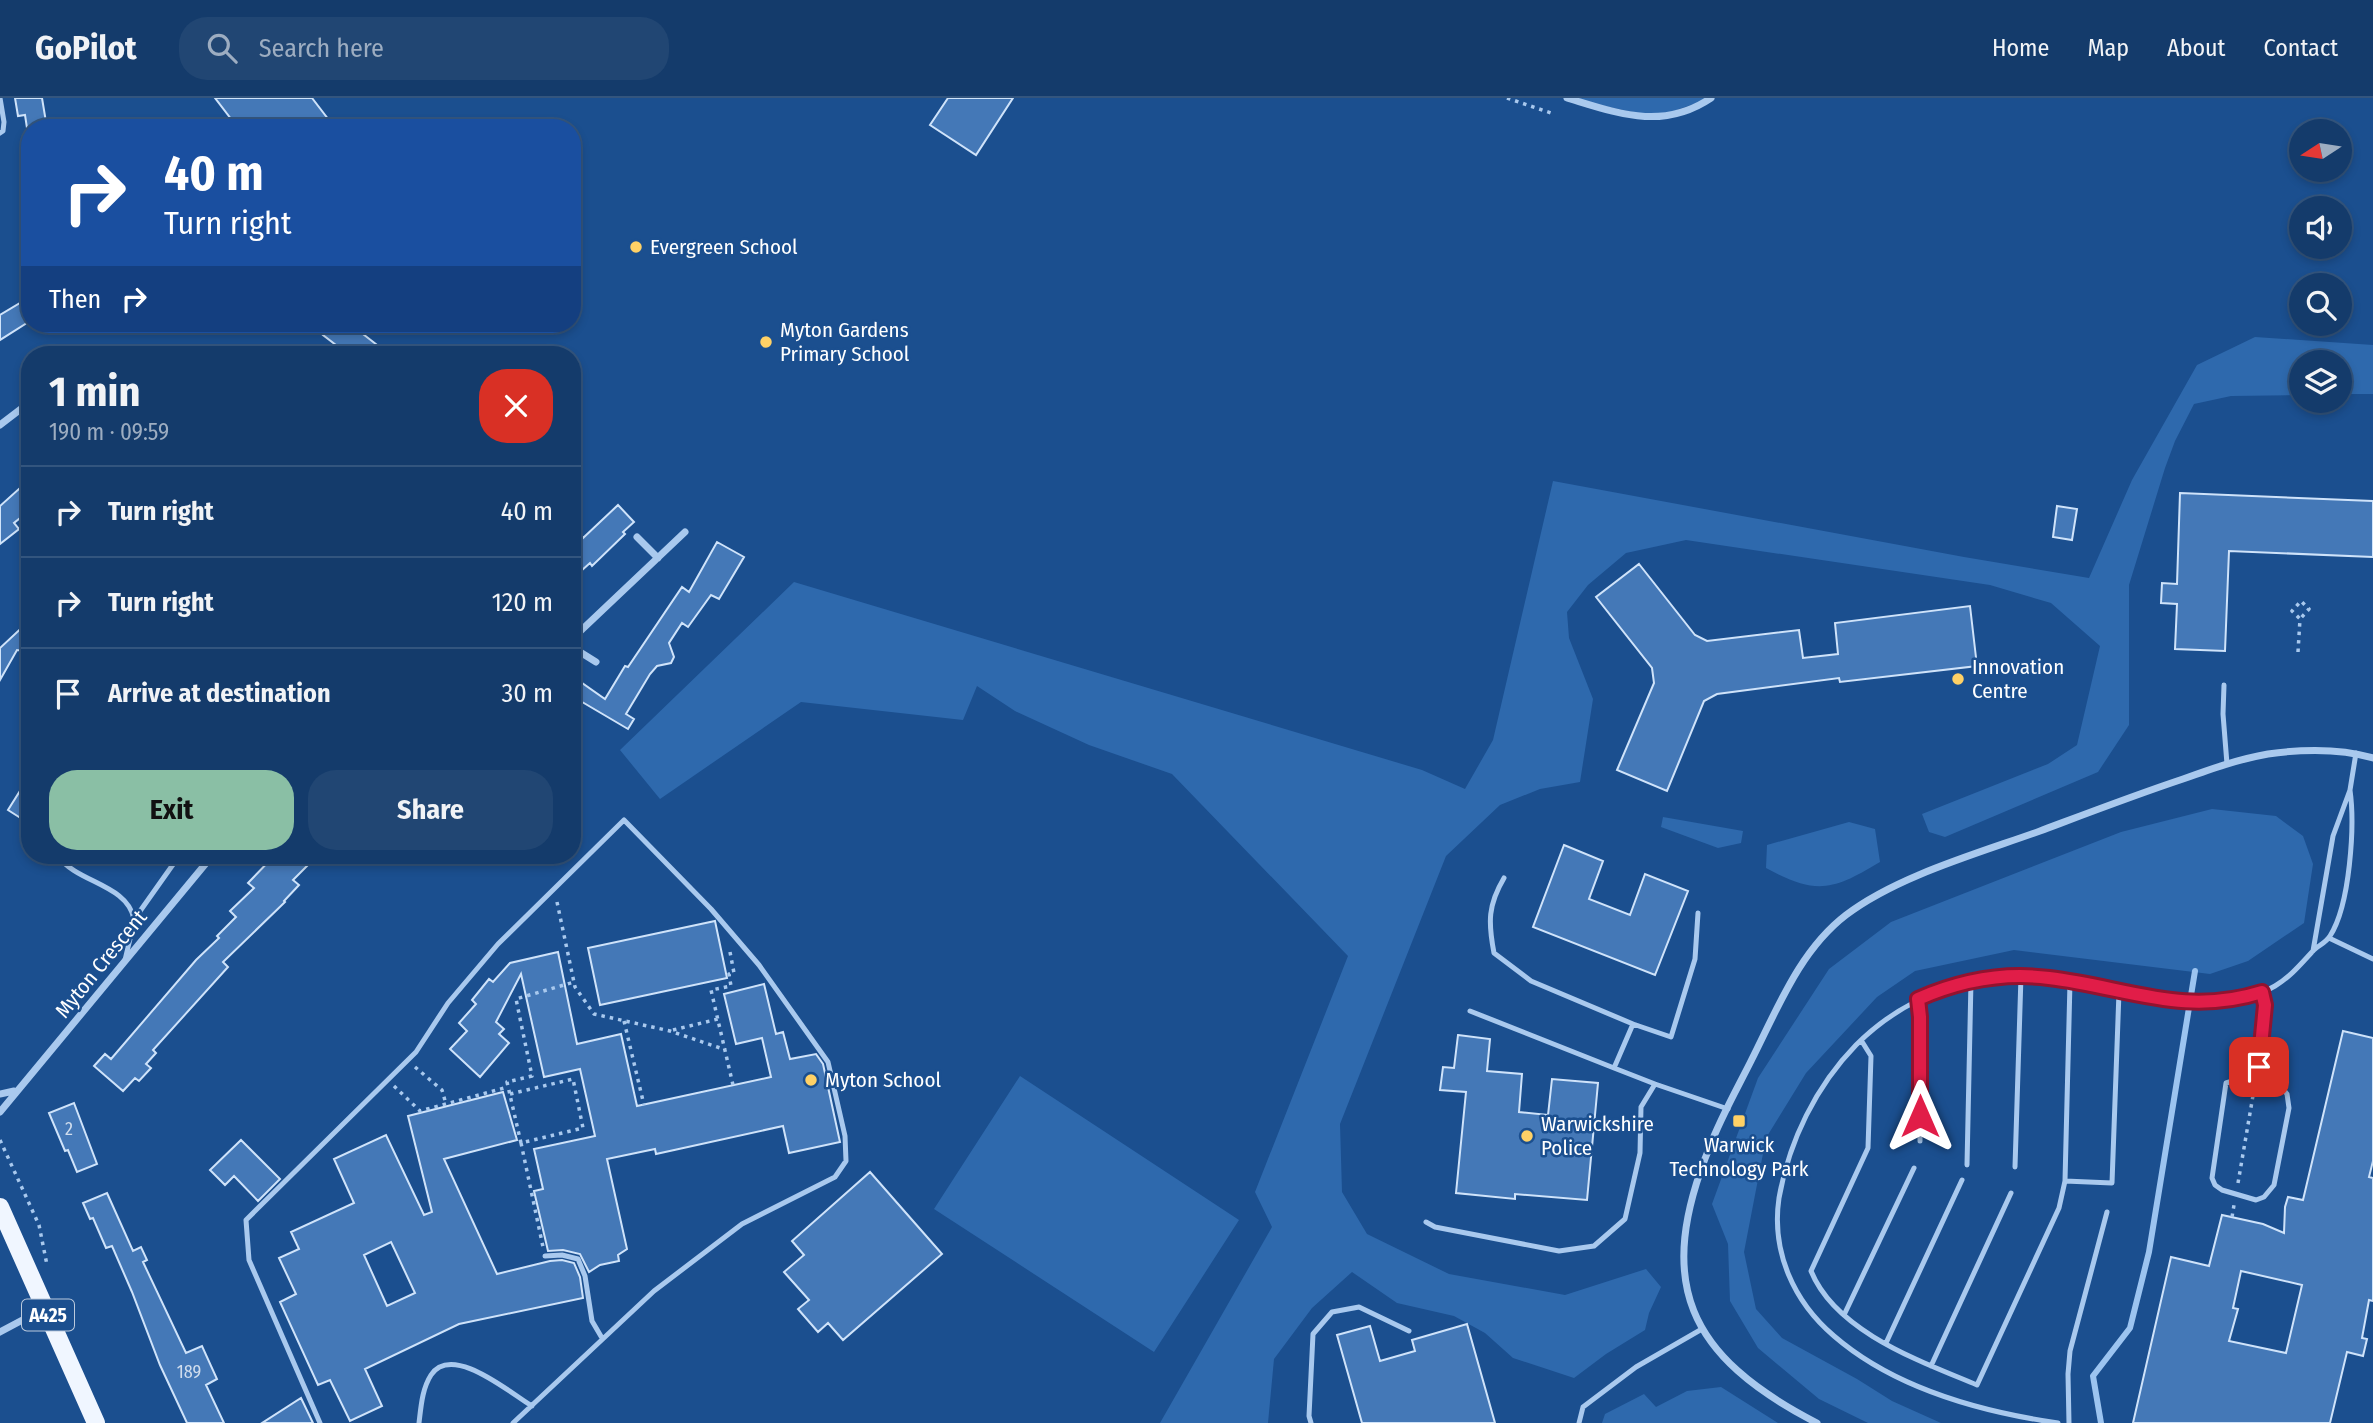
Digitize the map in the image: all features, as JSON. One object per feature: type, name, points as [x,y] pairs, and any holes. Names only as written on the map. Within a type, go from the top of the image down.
[{"type":"main road","name":"A425","points":[[0,1207],[96,1423]]},
{"type":"street","points":[[1567,98],[1615,113],[1643,118],[1683,111],[1711,98]]},
{"type":"street","points":[[0,425],[21,409]]},
{"type":"street","points":[[581,631],[685,532]]},
{"type":"street","points":[[637,537],[658,558]]},
{"type":"street","points":[[581,653],[596,662]]},
{"type":"street","points":[[1817,1423],[1770,1398],[1749,1383],[1716,1349],[1691,1306],[1685,1282],[1683,1244],[1693,1193],[1711,1143],[1786,989],[1813,950],[1846,915],[1916,877],[2141,793],[2227,764],[2266,755],[2297,751],[2356,753],[2373,758]]},
{"type":"street","name":"Myton Crescent","points":[[0,1112],[205,864]]},
{"type":"street","points":[[0,1094],[15,1091]]},
{"type":"street","points":[[1,1329],[45,1308]]},
{"type":"lane","points":[[0,98],[4,122],[3,131],[0,133]]},
{"type":"lane","points":[[2224,685],[2222,713],[2227,764]]},
{"type":"lane","points":[[2313,951],[2333,836],[2350,790],[2356,753]]},
{"type":"lane","points":[[2058,1423],[1967,1404],[1915,1384],[1849,1348],[1819,1322],[1799,1299],[1787,1274],[1781,1251],[1778,1218],[1783,1183],[1794,1144],[1815,1097],[1831,1073],[1874,1027],[1918,999],[1972,981],[2021,976],[2182,1002],[2220,1002],[2262,992],[2297,970],[2313,951],[2329,938],[2343,902],[2353,834],[2350,790]]},
{"type":"lane","points":[[513,1423],[654,1291],[735,1229],[824,1184],[839,1173],[846,1161],[845,1136],[828,1062],[771,982],[698,894],[624,820],[581,862]]},
{"type":"lane","points":[[64,864],[125,901],[130,906],[134,922]]},
{"type":"lane","points":[[124,963],[134,922],[173,864]]},
{"type":"lane","points":[[320,1423],[249,1260],[246,1220],[408,1061],[448,1003],[498,944],[579,864]]},
{"type":"lane","points":[[1504,878],[1495,893],[1489,913],[1494,953],[1531,981],[1671,1037],[1695,959],[1698,913]]},
{"type":"lane","points":[[2329,938],[2373,958]]},
{"type":"lane","points":[[2015,1167],[2021,976]]},
{"type":"lane","points":[[1967,1165],[1972,981]]},
{"type":"lane","points":[[1861,1040],[1871,1056],[1868,1148],[1811,1271],[1821,1292],[1844,1315],[1886,1343],[1977,1385],[2059,1208],[2065,1181],[2070,982]]},
{"type":"lane","points":[[2065,1181],[2112,1183],[2119,992]]},
{"type":"lane","points":[[2259,1067],[2276,1080],[2287,1094],[2289,1108],[2274,1185],[2264,1197],[2256,1200],[2236,1195],[2215,1185],[2212,1178],[2226,1083],[2249,1076],[2259,1067],[2265,1005],[2262,992]]},
{"type":"lane","points":[[1918,999],[1920,1141]]},
{"type":"lane","points":[[1470,1011],[1655,1084],[1728,1109]]},
{"type":"lane","points":[[1614,1068],[1633,1024]]},
{"type":"lane","points":[[1426,1222],[1435,1227],[1559,1251],[1594,1246],[1625,1219],[1640,1153],[1642,1107],[1655,1084]]},
{"type":"lane","points":[[1844,1315],[1914,1168]]},
{"type":"lane","points":[[1886,1343],[1962,1180]]},
{"type":"lane","points":[[1931,1366],[2011,1193]]},
{"type":"lane","points":[[2069,1423],[2070,1351],[2107,1212]]},
{"type":"lane","points":[[544,1256],[562,1255],[578,1259],[585,1276],[592,1321],[602,1338]]},
{"type":"lane","points":[[1311,1423],[1309,1416],[1313,1334],[1332,1312],[1359,1307],[1409,1331]]},
{"type":"lane","points":[[1579,1423],[1583,1408],[1636,1367],[1702,1329]]},
{"type":"lane","points":[[419,1423],[423,1398],[431,1376],[440,1367],[449,1365],[471,1368],[532,1406]]},
{"type":"path","points":[[1507,98],[1551,113]]},
{"type":"path","points":[[2298,652],[2300,619],[2309,610],[2301,601],[2292,611],[2300,619]]},
{"type":"path","points":[[555,888],[574,982],[594,1014],[670,1031],[726,1050]]},
{"type":"path","points":[[724,925],[734,973],[729,974],[732,986],[711,990],[733,1085]]},
{"type":"path","points":[[544,1256],[507,1082],[532,1076],[516,999],[574,982]]},
{"type":"path","points":[[670,1031],[718,1020]]},
{"type":"path","points":[[624,1021],[643,1105]]},
{"type":"path","points":[[408,1061],[442,1090],[446,1104]]},
{"type":"path","points":[[2232,1217],[2259,1067]]},
{"type":"path","points":[[510,1094],[573,1079],[583,1128],[521,1143]]},
{"type":"path","points":[[388,1080],[420,1111],[508,1087]]},
{"type":"path","points":[[0,1140],[39,1225],[47,1265]]},
{"type":"shaded area","points":[[1567,98],[1711,98],[1656,117]]},
{"type":"shaded area","points":[[2255,337],[2373,345],[2373,394],[2352,394],[2352,350],[2289,350],[2289,395],[2231,396],[2194,404],[2165,468],[2129,585],[2129,725],[2098,772],[1945,837],[1929,832],[1922,814],[2048,764],[2077,745],[2100,646],[2051,603],[1990,585],[1686,540],[1626,553],[1588,585],[1567,612],[1569,638],[1593,699],[1580,782],[1540,789],[1500,805],[1446,856],[1340,1124],[1342,1192],[1367,1234],[1449,1274],[1565,1295],[1646,1269],[1661,1287],[1649,1313],[1645,1330],[1574,1378],[1513,1358],[1485,1333],[1454,1316],[1397,1303],[1352,1272],[1312,1308],[1274,1359],[1268,1423],[1160,1423],[1272,1227],[1255,1192],[1348,956],[1172,774],[1089,745],[1015,711],[977,686],[963,720],[801,702],[660,799],[620,750],[794,582],[1422,770],[1465,789],[1493,740],[1553,481],[2089,578],[2132,480],[2197,365]]},
{"type":"shaded area","points":[[2212,809],[2276,816],[2303,836],[2313,864],[2304,923],[2248,961],[2210,974],[2014,950],[1915,971],[1877,997],[1806,1073],[1766,1138],[1744,1252],[1756,1309],[1782,1338],[1892,1401],[1941,1423],[1868,1423],[1819,1399],[1758,1348],[1730,1301],[1728,1244],[1712,1204],[1758,1078],[1829,969],[1891,922],[2121,832]]},
{"type":"shaded area","points":[[1663,817],[1743,831],[1741,843],[1718,848],[1661,827]]},
{"type":"shaded area","points":[[1849,822],[1875,829],[1880,862],[1849,879],[1824,886],[1798,883],[1766,868],[1767,845]]},
{"type":"shaded area","points":[[1020,1076],[1239,1220],[1154,1352],[934,1209]]},
{"type":"shaded area","points":[[1721,1387],[1778,1423],[1602,1423],[1605,1414],[1644,1394],[1656,1407],[1687,1391]]},
{"type":"building","points":[[15,98],[42,98],[46,119],[26,119],[25,115],[18,116]]},
{"type":"building","points":[[215,98],[312,98],[328,119],[231,119]]},
{"type":"building","points":[[948,98],[1013,98],[976,155],[930,125]]},
{"type":"building","points":[[21,302],[21,327],[0,340],[0,315]]},
{"type":"building","points":[[362,333],[378,346],[337,346],[323,335]]},
{"type":"building","points":[[21,487],[21,517],[14,523],[19,529],[0,544],[0,506]]},
{"type":"building","points":[[2180,493],[2373,501],[2373,557],[2229,551],[2225,651],[2175,649],[2177,604],[2161,603],[2162,583],[2177,584]]},
{"type":"building","points":[[618,505],[634,522],[592,566],[590,563],[581,571],[581,536],[583,538]]},
{"type":"building","points":[[2057,506],[2077,509],[2072,540],[2053,537]]},
{"type":"building","points":[[717,542],[744,557],[719,599],[711,595],[688,627],[682,623],[669,643],[674,657],[671,663],[657,666],[626,714],[634,719],[628,729],[581,701],[581,682],[605,699],[625,666],[628,667],[682,587],[689,592]]},
{"type":"building","points":[[1639,564],[1695,635],[1707,641],[1799,630],[1803,658],[1838,654],[1835,623],[1970,606],[1977,666],[1840,682],[1839,678],[1717,694],[1704,701],[1667,791],[1617,770],[1654,683],[1652,668],[1596,597]]},
{"type":"building","points":[[21,628],[21,650],[17,650],[0,680],[0,648]]},
{"type":"building","points":[[21,789],[21,818],[8,810]]},
{"type":"building","points":[[1564,845],[1603,861],[1589,899],[1630,915],[1645,874],[1688,891],[1655,975],[1533,927]]},
{"type":"building","points":[[266,864],[309,864],[293,880],[299,885],[285,902],[223,962],[228,967],[153,1050],[156,1053],[146,1064],[151,1068],[139,1081],[135,1078],[123,1091],[94,1066],[105,1054],[111,1059],[196,960],[219,938],[217,936],[236,917],[230,911],[254,888],[248,883]]},
{"type":"building","points":[[715,921],[727,978],[600,1005],[588,948]]},
{"type":"building","points":[[558,952],[577,1044],[621,1034],[637,1106],[771,1077],[762,1038],[736,1044],[724,994],[764,984],[776,1034],[783,1032],[790,1059],[816,1054],[823,1064],[840,1142],[789,1153],[783,1126],[656,1154],[655,1149],[607,1159],[627,1249],[618,1255],[619,1261],[600,1265],[589,1272],[580,1254],[563,1250],[548,1251],[534,1191],[543,1189],[534,1149],[595,1136],[580,1069],[544,1077],[521,974],[496,1022],[504,1029],[499,1034],[509,1043],[480,1077],[450,1049],[467,1031],[459,1023],[476,1004],[472,1000],[489,979],[493,982],[510,963]]},
{"type":"building","points":[[2343,1031],[2373,1038],[2373,1161],[2369,1177],[2373,1178],[2373,1301],[2369,1300],[2362,1338],[2367,1339],[2363,1356],[2347,1352],[2330,1423],[2133,1423],[2171,1257],[2209,1266],[2222,1215],[2263,1224],[2284,1233],[2288,1197],[2303,1200]],"holes":[[[2241,1271],[2302,1285],[2286,1353],[2229,1341],[2238,1309],[2233,1308]]]},
{"type":"building","name":"Warwickshire Police","points":[[1458,1035],[1490,1039],[1487,1071],[1522,1074],[1519,1112],[1548,1115],[1552,1079],[1598,1083],[1587,1200],[1515,1194],[1515,1199],[1456,1193],[1466,1092],[1440,1090],[1443,1067],[1454,1068]]},
{"type":"building","points":[[503,1092],[517,1140],[444,1159],[497,1274],[550,1261],[574,1263],[580,1277],[583,1298],[459,1324],[365,1369],[382,1406],[350,1421],[330,1380],[318,1385],[280,1302],[296,1294],[279,1258],[299,1249],[291,1232],[354,1203],[334,1159],[386,1135],[424,1215],[432,1212],[408,1116]],"holes":[[[391,1242],[415,1293],[387,1306],[364,1255]]]},
{"type":"building","points":[[74,1103],[97,1164],[77,1172],[49,1113]]},
{"type":"building","points":[[241,1140],[280,1179],[258,1201],[234,1176],[225,1185],[210,1170]]},
{"type":"building","points":[[870,1172],[942,1254],[843,1340],[828,1323],[818,1332],[798,1309],[809,1300],[784,1272],[804,1255],[792,1241]]},
{"type":"building","points":[[107,1193],[133,1251],[141,1247],[147,1260],[143,1262],[186,1353],[202,1346],[217,1379],[206,1385],[224,1423],[187,1423],[160,1365],[112,1246],[106,1248],[83,1203]]},
{"type":"building","points":[[1467,1324],[1495,1423],[1362,1423],[1337,1335],[1370,1326],[1380,1361],[1415,1351],[1412,1340]]},
{"type":"building","points":[[301,1398],[313,1423],[262,1423]]},
{"type":"waterway","points":[[2101,1423],[2093,1376],[2130,1328],[2149,1252],[2195,971]]},
{"type":"place","name":"Evergreen School","points":[[636,247]]},
{"type":"place","name":"Myton Gardens Primary School","points":[[766,342]]},
{"type":"place","name":"Innovation Centre","points":[[1958,679]]},
{"type":"place","name":"Myton School","points":[[811,1080]]},
{"type":"place","name":"Warwick Technology Park","points":[[1739,1121]]},
{"type":"place","name":"Warwickshire Police","points":[[1527,1136]]},
{"type":"route","points":[[1920,1116],[1918,999],[1972,981],[2006,976],[2050,978],[2182,1002],[2220,1002],[2262,992],[2265,1005],[2259,1067]]}]
